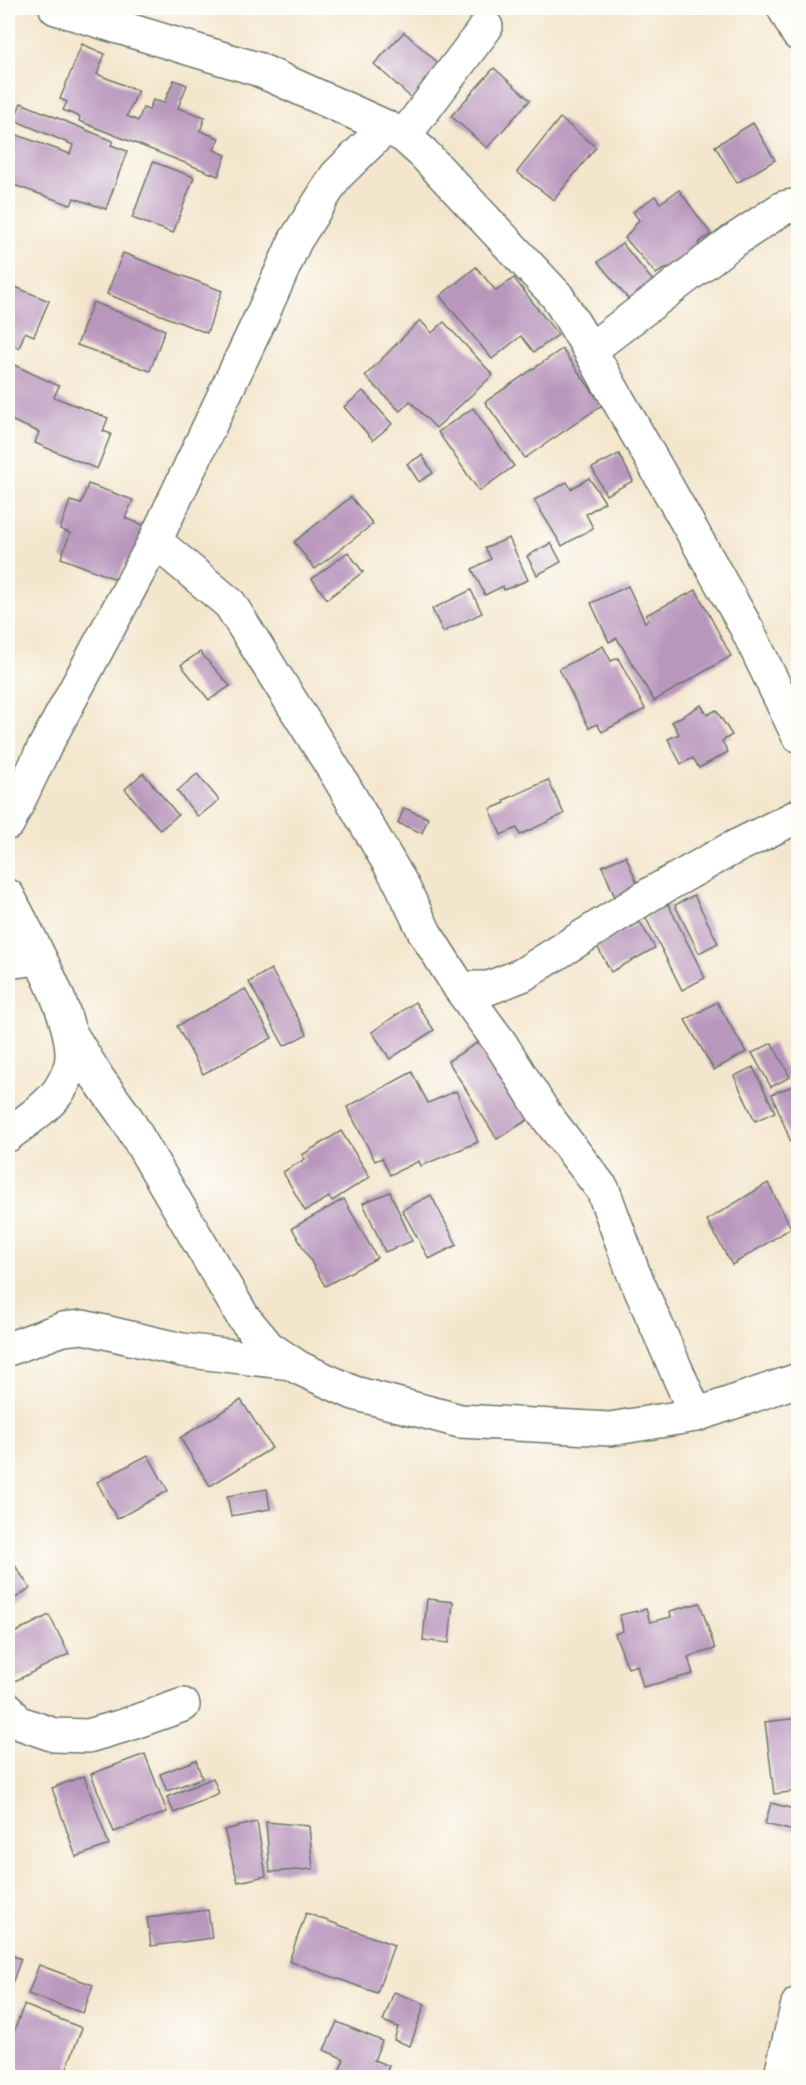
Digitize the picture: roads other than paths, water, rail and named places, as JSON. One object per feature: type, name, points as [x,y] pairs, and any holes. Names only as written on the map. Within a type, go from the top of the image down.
[{"type":"street","points":[[56,8],[258,69],[395,131],[423,153],[557,296],[590,350],[747,629],[798,735]]},
{"type":"street","points":[[784,8],[798,34]]},
{"type":"street","points":[[8,823],[43,750],[155,541],[263,314],[295,241],[336,176],[395,131],[486,27]]},
{"type":"street","points":[[590,350],[732,242],[783,208],[798,206]]},
{"type":"street","points":[[155,541],[230,604],[338,776],[402,885],[425,933],[460,988],[501,1044],[544,1113],[603,1190],[633,1272],[696,1415]]},
{"type":"street","points":[[460,988],[489,988],[522,975],[654,892],[729,850],[798,816]]},
{"type":"street","points":[[8,896],[23,960],[54,990],[70,1033],[97,1077],[127,1119],[243,1317],[269,1348],[293,1364],[354,1393],[460,1421],[610,1429],[696,1415],[798,1380]]},
{"type":"street","points":[[8,1135],[54,1097],[66,1078],[72,1058],[70,1033]]},
{"type":"street","points":[[8,1349],[63,1329],[83,1327],[182,1350],[293,1364]]},
{"type":"street","points":[[8,1709],[17,1722],[54,1735],[88,1736],[183,1705]]},
{"type":"street","points":[[780,2078],[798,2004]]}]
